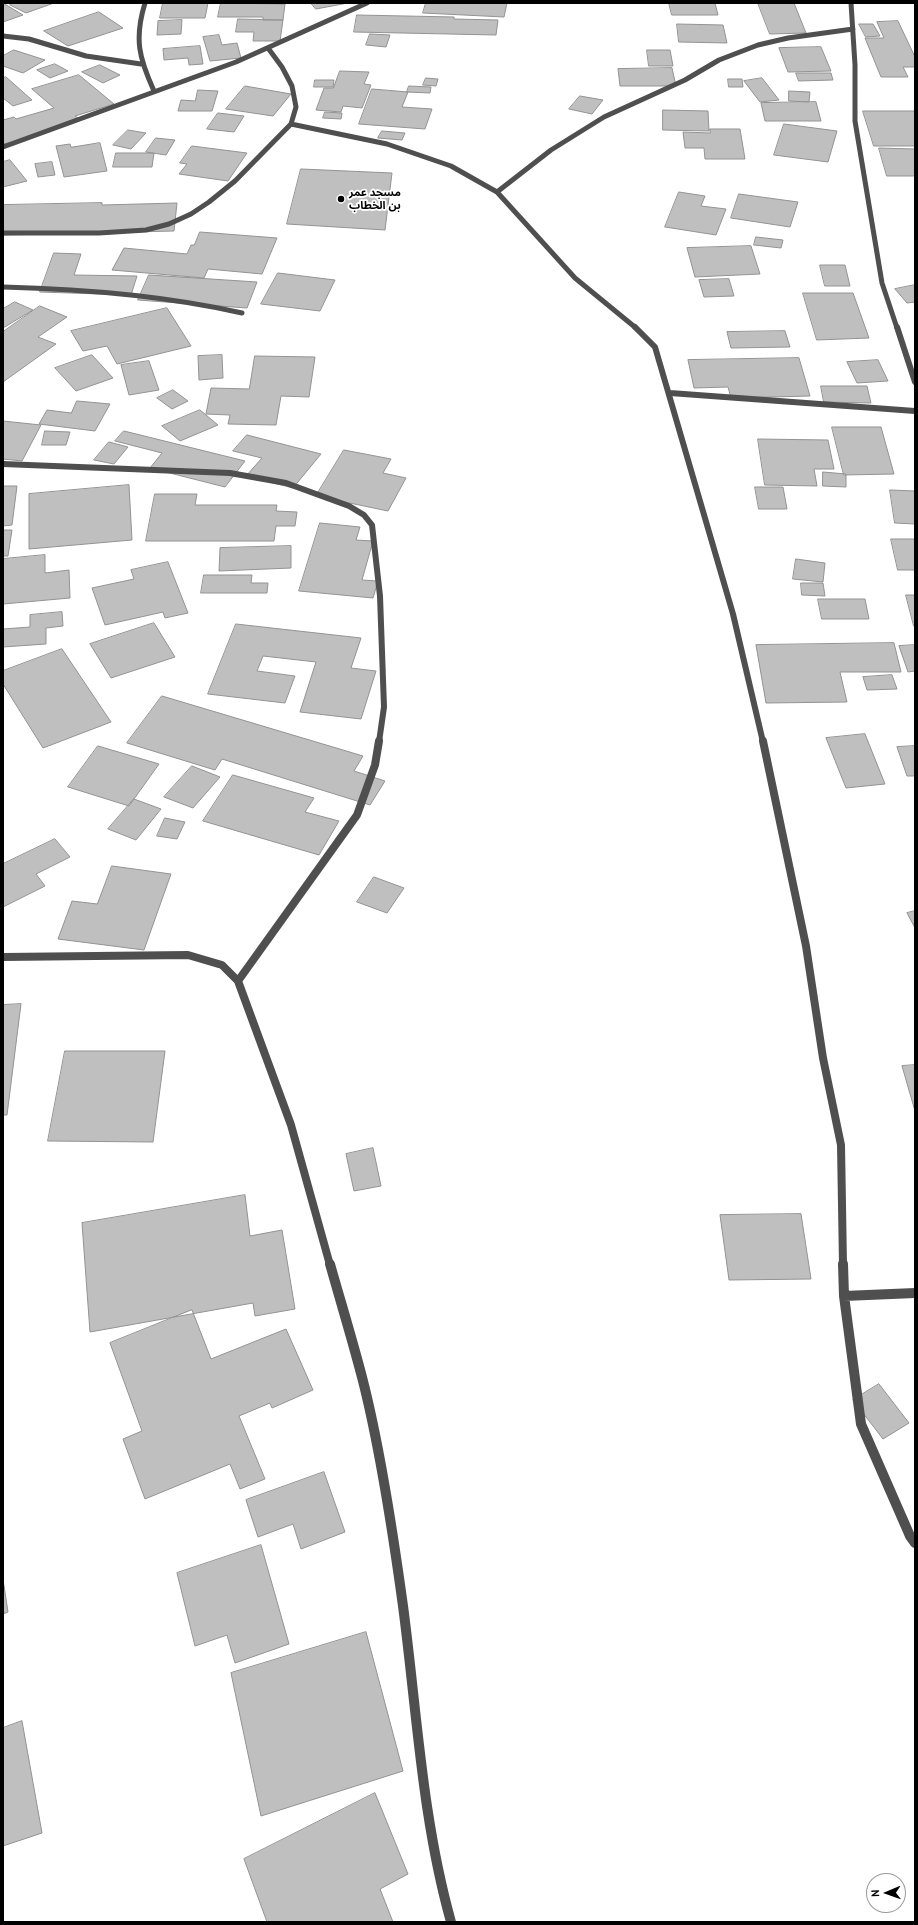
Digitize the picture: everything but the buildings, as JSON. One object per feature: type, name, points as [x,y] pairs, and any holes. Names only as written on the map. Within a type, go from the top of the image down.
[{"type":"street","points":[[145,3],[141,14],[141,64],[154,91]]},
{"type":"street","points":[[3,147],[236,62],[367,3]]},
{"type":"street","points":[[851,3],[856,64],[855,121],[882,283],[915,382]]},
{"type":"street","points":[[497,192],[545,154],[604,117],[685,80],[719,60],[758,45],[788,38],[853,29]]},
{"type":"street","points":[[3,36],[33,39],[68,52],[91,57],[141,64]]},
{"type":"street","points":[[3,233],[98,233],[146,230],[169,224],[191,214],[210,202],[235,181],[291,124],[296,107],[292,86],[282,67],[268,48]]},
{"type":"street","points":[[291,124],[388,144],[451,166],[497,192],[575,278],[625,318],[656,346],[689,466],[733,614],[763,740],[806,946],[823,1058],[841,1145],[844,1296],[861,1424],[910,1536],[915,1543]]},
{"type":"street","points":[[3,287],[109,291],[199,302],[242,313]]},
{"type":"street","points":[[670,393],[915,411]]},
{"type":"street","points":[[3,464],[230,473],[286,483],[349,506],[364,515],[372,525],[380,596],[384,707],[375,765],[357,815],[238,981]]},
{"type":"street","points":[[3,957],[188,955],[222,964],[238,981],[291,1125],[363,1382],[382,1476],[403,1606],[423,1784],[443,1894],[451,1922]]},
{"type":"street","points":[[844,1296],[915,1293]]},
{"type":"place","name":"مسجد عمر بن الخطاب","points":[[341,199]]}]
